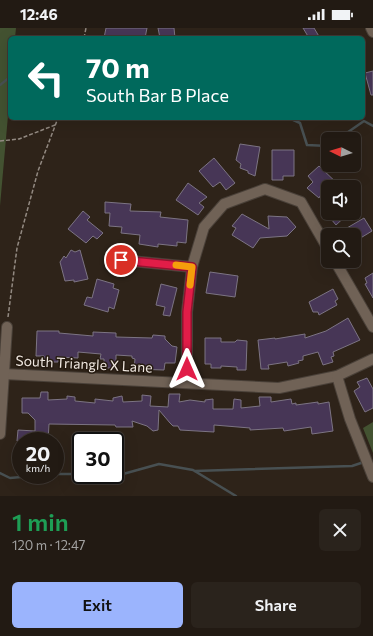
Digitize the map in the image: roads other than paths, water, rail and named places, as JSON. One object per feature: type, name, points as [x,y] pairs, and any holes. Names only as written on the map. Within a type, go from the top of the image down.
[{"type":"street","points":[[372,28],[373,32]]},
{"type":"street","points":[[187,383],[187,312],[192,267],[204,227],[224,204],[265,189],[301,202],[321,237]]},
{"type":"street","points":[[121,260],[192,267]]},
{"type":"street","points":[[339,268],[373,327]]},
{"type":"street","points":[[0,434],[7,327]]},
{"type":"street","name":"South Triangle X Lane","points":[[4,374],[279,388],[338,376],[373,359]]},
{"type":"street","points":[[338,376],[350,419],[373,478]]},
{"type":"waterway","points":[[0,85],[8,79]]},
{"type":"waterway","points":[[293,120],[300,123],[307,145],[321,146]]},
{"type":"waterway","points":[[348,132],[364,121],[373,126]]},
{"type":"waterway","points":[[195,471],[352,466],[364,462]]},
{"type":"waterway","points":[[124,474],[159,464],[193,470],[236,496]]},
{"type":"waterway","points":[[0,473],[12,478]]},
{"type":"waterway","points":[[64,474],[72,474]]}]
